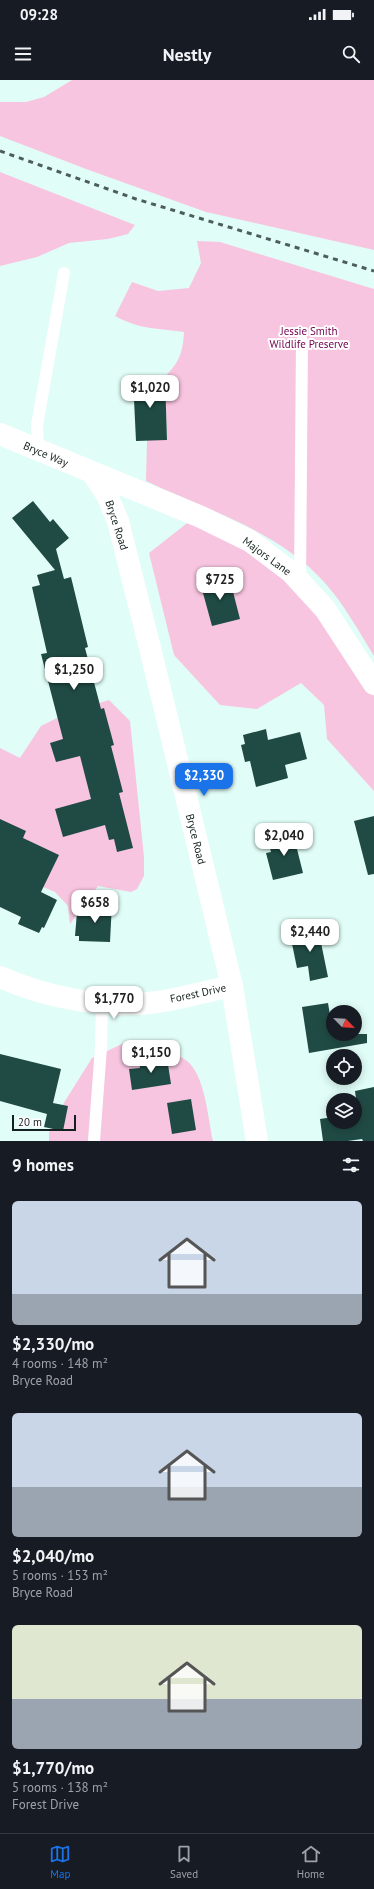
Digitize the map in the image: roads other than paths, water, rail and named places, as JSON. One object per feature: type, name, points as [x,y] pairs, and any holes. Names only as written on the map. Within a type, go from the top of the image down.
[{"type":"street","name":"Bryce Way","points":[[0,434],[93,474]]},
{"type":"street","name":"Majors Lane","points":[[93,474],[201,517],[250,541],[291,572],[325,609],[374,684]]},
{"type":"street","name":"Bryce Road","points":[[93,474],[107,495],[118,521],[232,986],[257,1141]]},
{"type":"street","name":"Forest Drive","points":[[0,977],[40,991],[75,999],[102,1003],[158,1002],[232,986]]},
{"type":"lane","points":[[38,450],[37,425],[64,273]]},
{"type":"lane","points":[[300,582],[302,341]]},
{"type":"lane","points":[[94,1141],[101,1047],[102,1003]]},
{"type":"railway","points":[[0,151],[136,199],[374,271]]},
{"type":"park label","name":"Jessie Smith Wildlife Preserve","points":[[309,337]]}]
